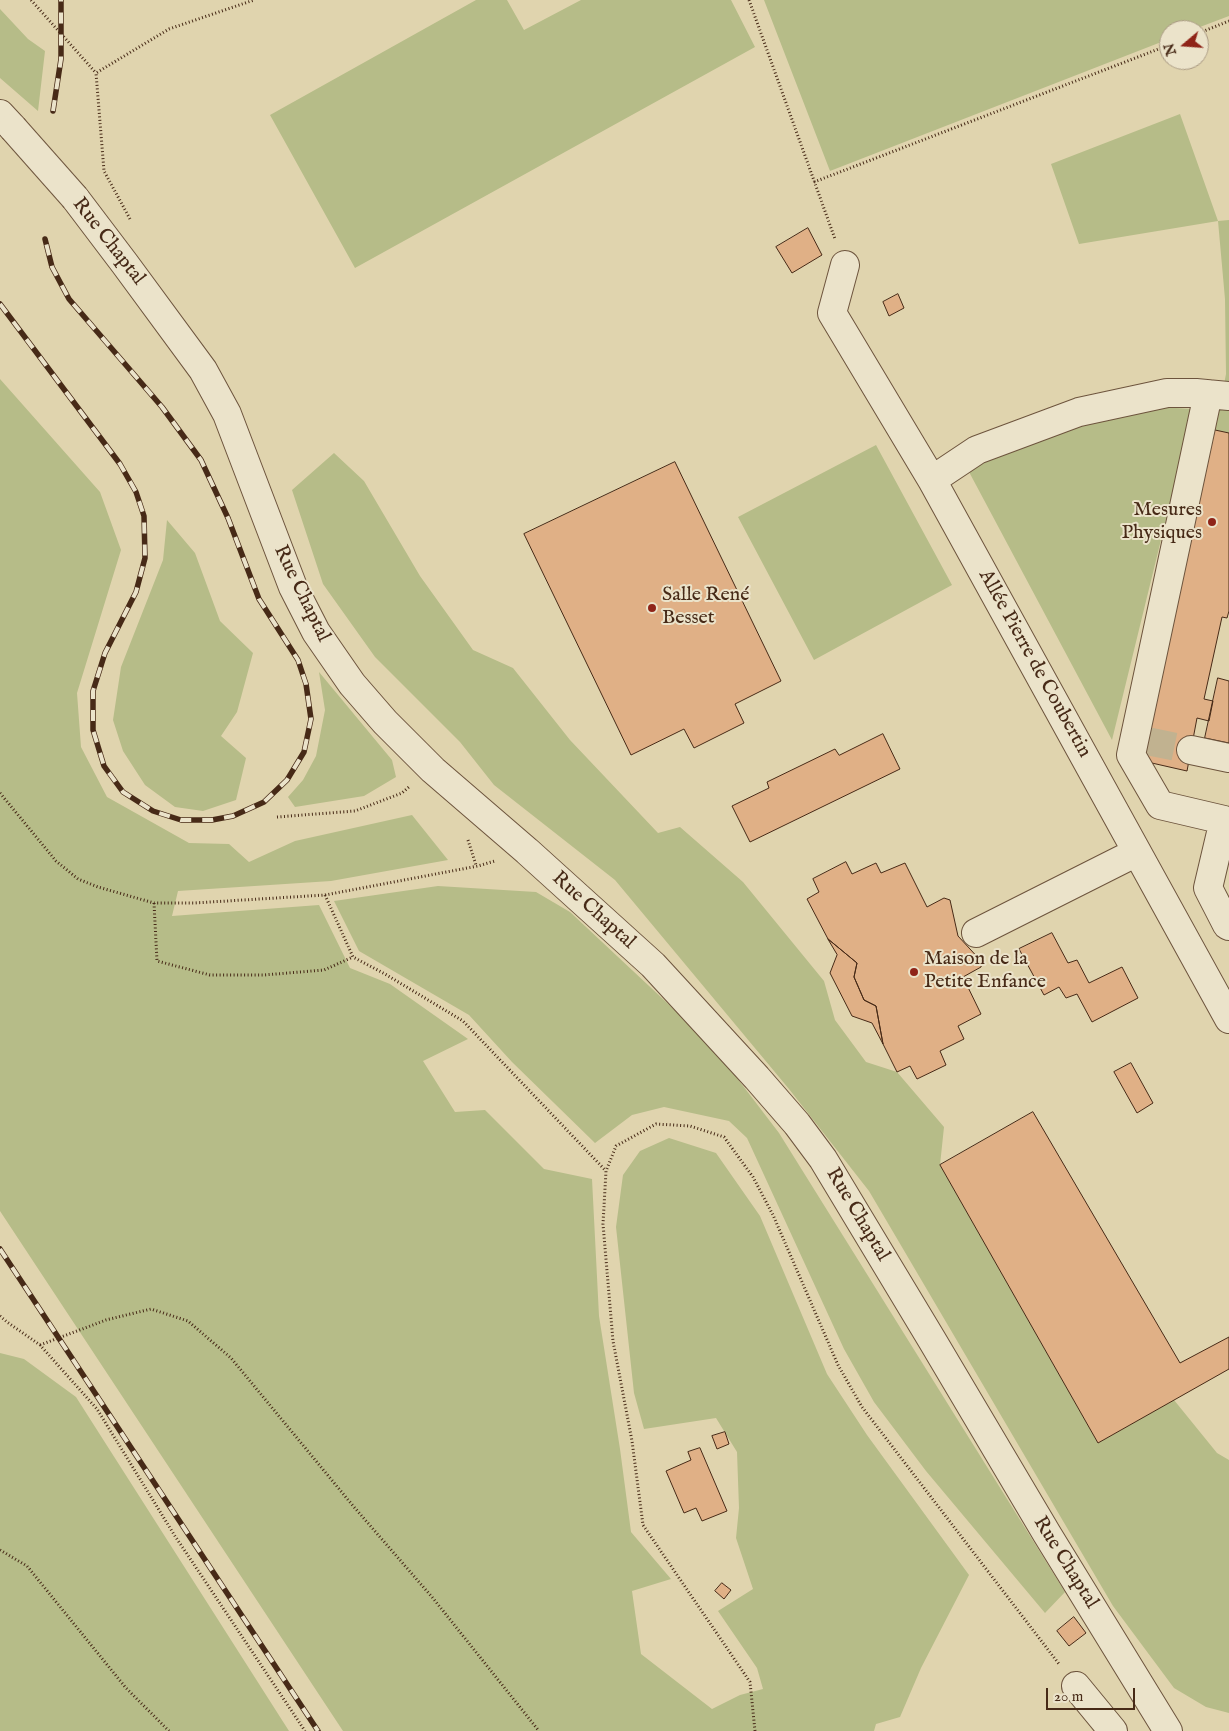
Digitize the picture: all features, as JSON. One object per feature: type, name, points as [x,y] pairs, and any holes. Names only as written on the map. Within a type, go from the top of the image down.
[{"type":"street","name":"Rue Chaptal","points":[[7,121],[75,198],[203,370],[227,414],[293,587],[316,632],[352,684],[385,722],[433,770],[653,965],[757,1078],[797,1124],[823,1159],[1047,1534],[1168,1731]]},
{"type":"street","name":"Allée Pierre de Coubertin","points":[[845,265],[832,313],[932,480],[1229,1019]]},
{"type":"street","points":[[932,480],[977,450],[1079,412],[1167,393],[1218,395],[1139,748],[1160,805],[1224,820],[1223,852],[1208,888],[1229,926]]},
{"type":"street","points":[[1108,800],[1124,762],[1139,748]]},
{"type":"street","points":[[1191,750],[1229,758]]},
{"type":"street","points":[[976,933],[1137,852]]},
{"type":"street","points":[[1076,1686],[1113,1731]]},
{"type":"path","points":[[31,0],[96,73],[104,171],[132,224]]},
{"type":"path","points":[[96,73],[169,29],[254,0]]},
{"type":"path","points":[[749,0],[845,265]]},
{"type":"path","points":[[1209,29],[1229,21]]},
{"type":"path","points":[[814,182],[1159,49]]},
{"type":"path","points":[[277,817],[355,811],[402,793],[433,770]]},
{"type":"path","points":[[0,793],[56,861],[78,879],[98,887],[154,903],[194,903],[325,895],[478,866],[527,852]]},
{"type":"path","points":[[325,895],[353,957],[463,1021],[606,1171]]},
{"type":"path","points":[[154,903],[157,961],[201,973],[210,975],[264,975],[324,970],[353,957]]},
{"type":"path","points":[[755,1731],[750,1682],[643,1525],[632,1441],[613,1341],[603,1224],[606,1171],[616,1146],[656,1124],[690,1126],[724,1136],[753,1177],[773,1215],[838,1365],[862,1407],[1076,1686]]},
{"type":"path","points":[[40,1345],[106,1320],[151,1309],[188,1322],[231,1358],[348,1500],[432,1597],[539,1731]]},
{"type":"path","points":[[0,1316],[40,1345],[97,1409],[175,1536],[305,1731]]},
{"type":"path","points":[[0,1550],[27,1566],[126,1688],[169,1731]]},
{"type":"green space","points":[[476,0],[507,0],[524,30],[581,0],[731,0],[755,47],[355,268],[270,115]]},
{"type":"green space","points":[[764,0],[1229,0],[1229,16],[1209,24],[1209,20],[1159,20],[1159,43],[830,171]]},
{"type":"green space","points":[[0,9],[28,39],[45,51],[38,111],[0,78]]},
{"type":"green space","points":[[1180,114],[1218,221],[1079,244],[1051,164]]},
{"type":"green space","points":[[1229,220],[1229,433],[1215,430],[1226,374],[1225,299],[1218,221]]},
{"type":"green space","points":[[0,379],[100,492],[121,550],[77,693],[81,747],[107,797],[189,843],[229,844],[249,862],[295,841],[412,815],[448,860],[331,881],[178,891],[172,916],[319,905],[350,968],[390,984],[468,1039],[423,1061],[455,1112],[485,1110],[544,1169],[592,1179],[599,1316],[631,1532],[671,1579],[632,1591],[641,1654],[712,1709],[740,1695],[763,1689],[757,1668],[718,1611],[753,1589],[736,1538],[739,1508],[737,1452],[716,1418],[644,1429],[634,1393],[616,1227],[623,1175],[640,1151],[669,1138],[716,1153],[760,1216],[827,1374],[867,1435],[969,1575],[921,1668],[900,1717],[876,1724],[874,1731],[343,1731],[0,1211]]},
{"type":"green space","points":[[1159,407],[1193,409],[1112,740],[968,470],[1011,446],[1065,429]]},
{"type":"green space","points":[[876,445],[952,585],[814,660],[738,517]]},
{"type":"green space","points":[[334,453],[364,481],[420,576],[473,650],[513,668],[570,740],[658,833],[680,827],[743,882],[824,981],[835,1020],[866,1062],[897,1072],[944,1127],[940,1165],[1098,1443],[1174,1400],[1217,1453],[1229,1460],[1229,1713],[1206,1707],[1174,1688],[1113,1606],[869,1191],[789,1089],[615,880],[494,785],[460,742],[375,657],[323,584],[292,490]]},
{"type":"green space","points":[[167,520],[195,553],[220,621],[253,653],[237,712],[221,736],[246,758],[236,800],[203,811],[175,807],[145,785],[123,751],[113,720],[121,667],[163,560]]},
{"type":"green space","points":[[319,672],[392,760],[396,777],[364,796],[295,807],[288,797],[303,780],[316,756],[325,710]]},
{"type":"green space","points":[[438,886],[536,892],[570,912],[711,1044],[779,1133],[1065,1592],[1045,1613],[926,1471],[874,1402],[844,1349],[747,1138],[729,1121],[664,1107],[632,1115],[595,1143],[512,1062],[469,1015],[359,951],[334,901]]},
{"type":"green space","points":[[0,1353],[24,1359],[76,1397],[289,1731],[0,1731]]},
{"type":"building","points":[[808,228],[822,255],[792,273],[776,247]]},
{"type":"building","points":[[898,294],[904,308],[889,316],[883,302]]},
{"type":"building","name":"Mesures Physiques","points":[[1215,430],[1229,433],[1229,611],[1227,618],[1222,617],[1204,699],[1213,701],[1209,721],[1197,718],[1187,771],[1143,761]]},
{"type":"building","name":"Salle René Besset","points":[[675,462],[781,681],[735,704],[744,723],[694,748],[684,729],[631,755],[524,534]]},
{"type":"building","points":[[1218,678],[1229,681],[1229,743],[1205,738]]},
{"type":"building","points":[[883,734],[900,769],[750,842],[732,806],[769,788],[767,782],[835,749],[839,755]]},
{"type":"building","name":"Maison de la Petite Enfance","points":[[846,862],[852,874],[876,863],[881,873],[905,863],[927,907],[944,898],[950,900],[958,936],[982,962],[981,967],[963,977],[981,1014],[958,1026],[964,1039],[940,1051],[946,1065],[917,1079],[910,1066],[897,1072],[883,1044],[876,1006],[864,1000],[854,977],[857,963],[828,939],[807,899],[819,892],[813,879]]},
{"type":"building","points":[[1052,933],[1068,963],[1077,960],[1089,983],[1122,967],[1138,998],[1092,1022],[1077,994],[1066,998],[1059,987],[1044,995],[1019,949]]},
{"type":"building","points":[[828,939],[857,963],[854,977],[864,1000],[876,1006],[883,1044],[872,1023],[852,1016],[830,973],[837,955]]},
{"type":"building","points":[[1131,1063],[1153,1103],[1137,1113],[1114,1072]]},
{"type":"building","points":[[1033,1112],[1180,1363],[1229,1337],[1229,1369],[1098,1443],[940,1165]]},
{"type":"building","points":[[725,1432],[729,1444],[717,1449],[712,1436]]},
{"type":"building","points":[[700,1448],[727,1511],[702,1521],[696,1508],[684,1513],[666,1471],[691,1460],[688,1452]]},
{"type":"building","points":[[722,1583],[731,1590],[724,1599],[715,1591]]},
{"type":"building","points":[[1074,1617],[1086,1633],[1069,1646],[1057,1631]]},
{"type":"tunnel","points":[[1147,741],[1191,750]]},
{"type":"railway","points":[[53,111],[61,59],[61,0]]},
{"type":"railway","points":[[0,304],[120,464],[136,492],[144,516],[145,558],[136,592],[105,653],[93,691],[93,730],[104,766],[123,792],[153,811],[181,820],[212,820],[233,816],[264,802],[287,780],[304,752],[311,719],[306,684],[298,660],[259,599],[228,518],[201,460],[162,407],[69,299],[52,267],[45,239]]},
{"type":"railway","points":[[0,1249],[318,1731]]},
{"type":"place","name":"Mesures Physiques","points":[[1212,522]]},
{"type":"place","name":"Salle René Besset","points":[[652,608]]},
{"type":"place","name":"Maison de la Petite Enfance","points":[[914,972]]}]
